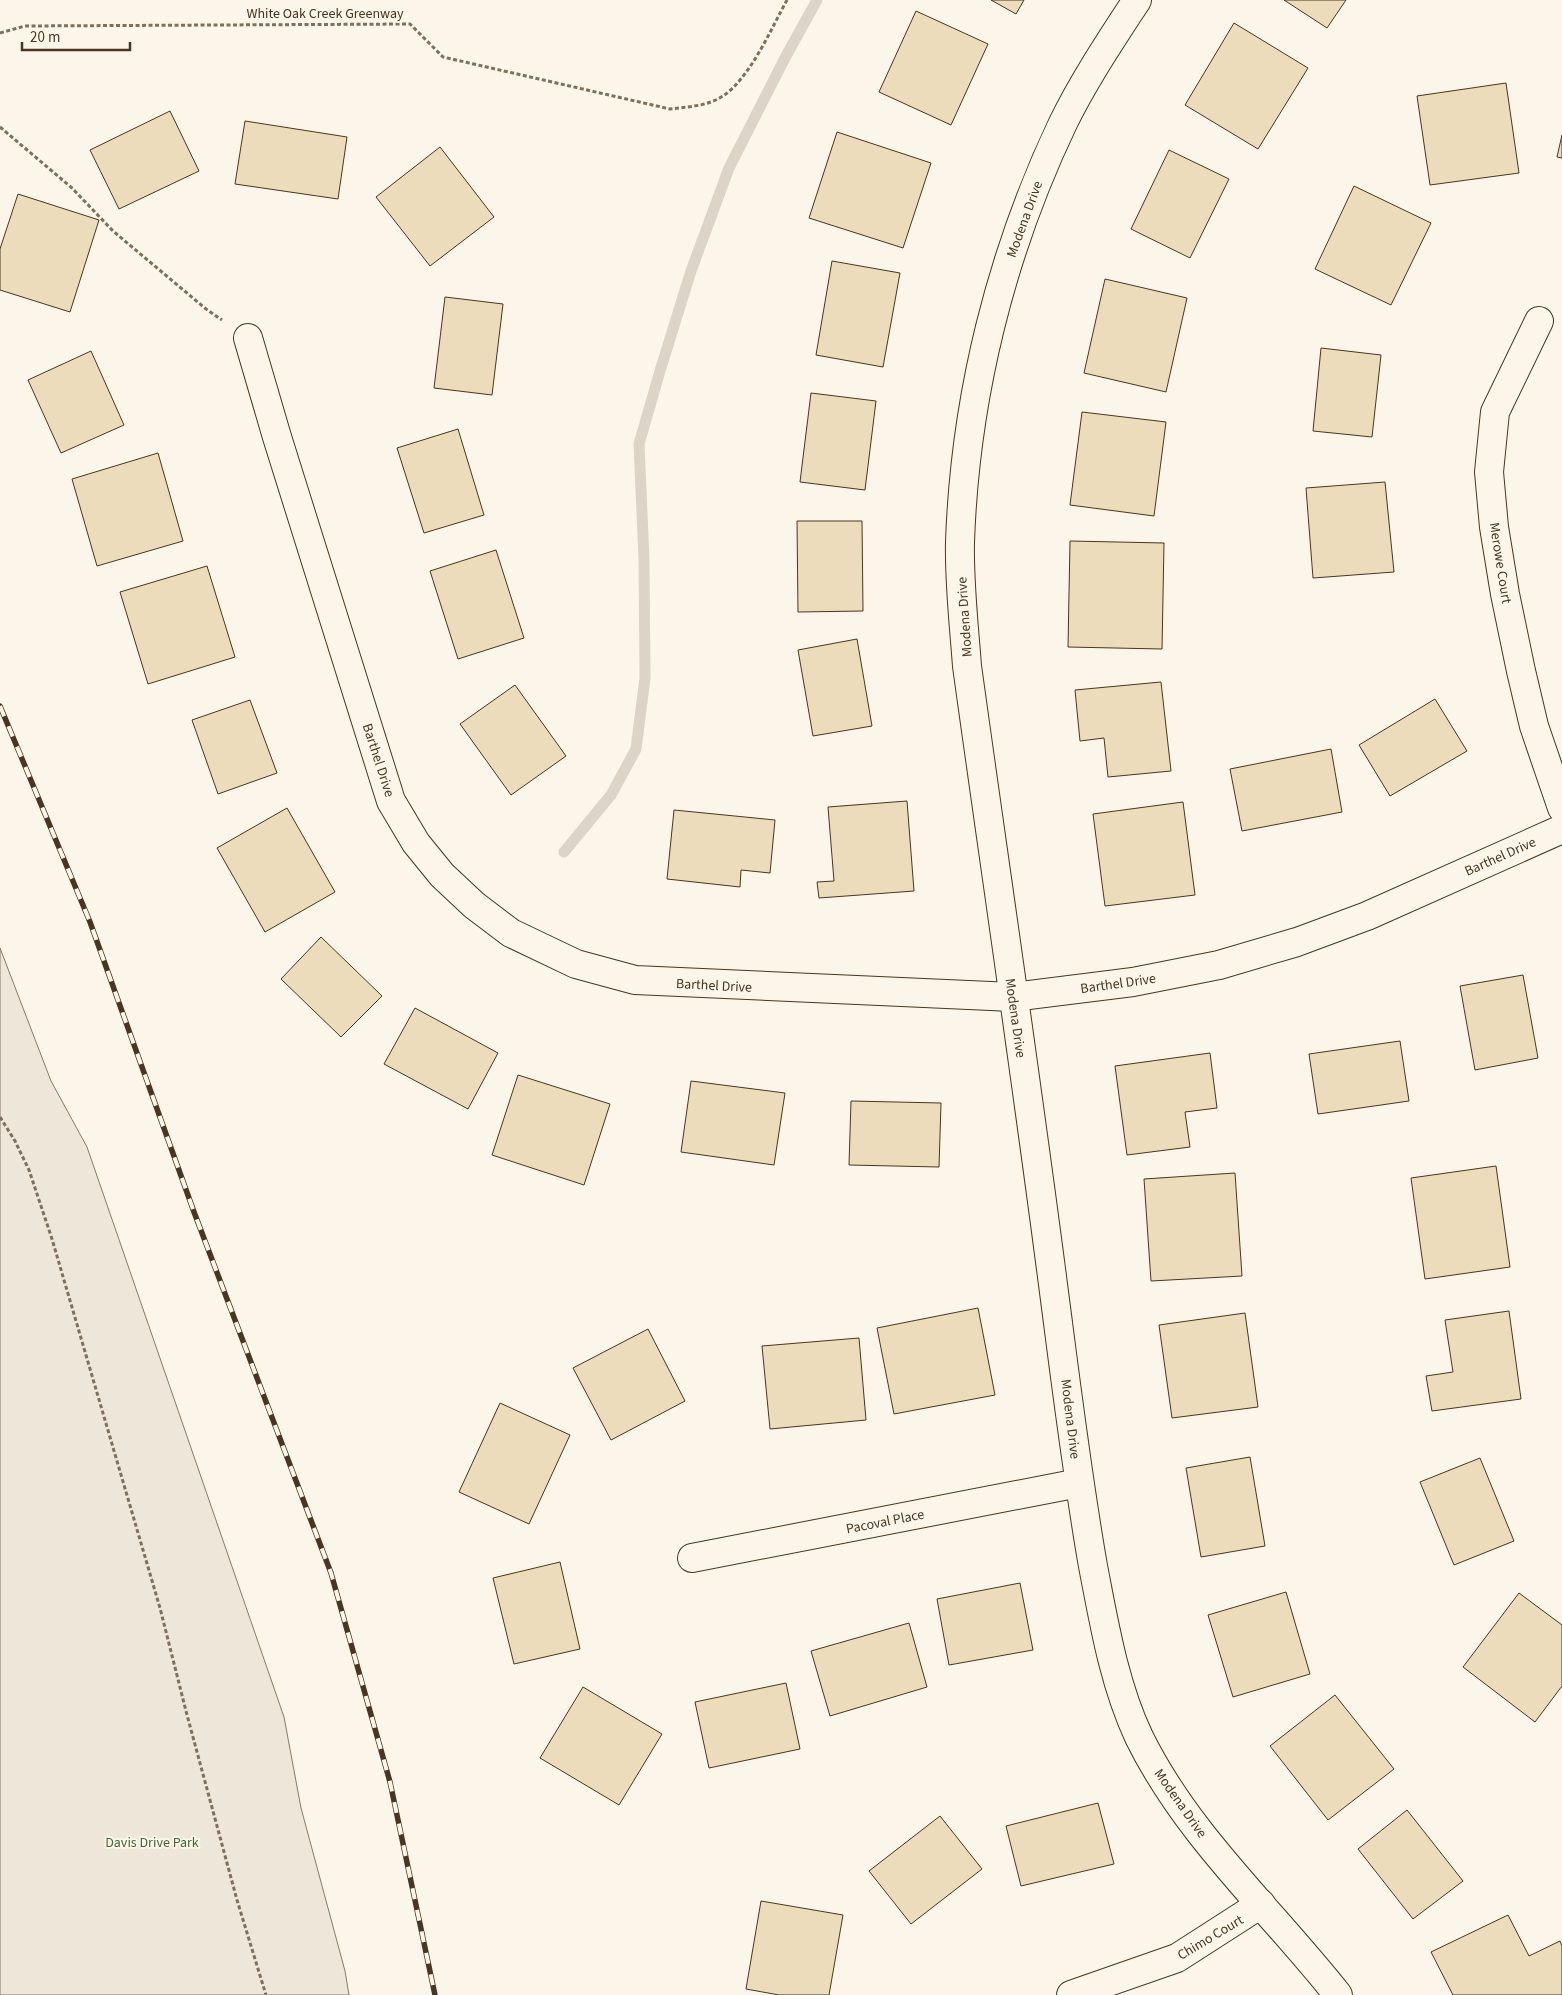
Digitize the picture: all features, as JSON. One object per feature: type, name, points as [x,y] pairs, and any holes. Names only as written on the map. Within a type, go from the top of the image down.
[{"type":"street","name":"Modena Drive","points":[[1137,0],[1092,70],[1064,122],[1043,167],[1006,271],[982,358],[971,424],[960,543],[967,666],[1079,1483],[1106,1631],[1118,1681],[1138,1734],[1162,1779],[1194,1825],[1338,1995]]},
{"type":"street","name":"Merowe Court","points":[[1539,321],[1495,412],[1489,472],[1494,526],[1505,594],[1521,672],[1534,726],[1562,808]]},
{"type":"street","name":"Barthel Drive","points":[[248,338],[277,437],[391,801],[416,843],[442,875],[474,905],[511,933],[576,964],[636,980],[1013,997],[1133,982],[1219,965],[1298,942],[1366,916],[1562,829]]},
{"type":"street","name":"Pacoval Place","points":[[692,1558],[1079,1483]]},
{"type":"street","name":"Chimo Court","points":[[1071,1995],[1177,1958],[1261,1904]]},
{"type":"path","name":"White Oak Creek Greenway","points":[[0,33],[25,26],[410,24],[443,57],[670,109],[704,104],[723,96],[747,71],[788,0]]},
{"type":"path","points":[[0,126],[72,188],[113,231],[206,309],[248,338]]},
{"type":"path","points":[[0,1117],[16,1141],[29,1170],[52,1239],[151,1575],[232,1882],[266,1995]]},
{"type":"green space","name":"Davis Drive Park","points":[[0,948],[51,1081],[87,1147],[284,1717],[301,1808],[345,1971],[349,1995],[0,1995]]},
{"type":"building","points":[[991,0],[1024,0],[1016,14]]},
{"type":"building","points":[[1284,0],[1346,0],[1327,28]]},
{"type":"building","points":[[916,11],[988,44],[951,125],[879,92]]},
{"type":"building","points":[[1234,23],[1308,68],[1258,149],[1185,105]]},
{"type":"building","points":[[1506,83],[1519,173],[1430,185],[1417,96]]},
{"type":"building","points":[[170,111],[199,171],[119,209],[90,150]]},
{"type":"building","points":[[245,121],[347,137],[338,199],[235,184]]},
{"type":"building","points":[[837,132],[931,163],[903,248],[809,218]]},
{"type":"building","points":[[1562,135],[1562,158],[1557,157]]},
{"type":"building","points":[[440,147],[494,217],[430,266],[376,197]]},
{"type":"building","points":[[1169,150],[1229,179],[1190,258],[1131,229]]},
{"type":"building","points":[[1354,186],[1431,223],[1391,305],[1315,269]]},
{"type":"building","points":[[18,194],[99,220],[70,312],[0,290],[0,249]]},
{"type":"building","points":[[832,261],[900,273],[883,367],[816,355]]},
{"type":"building","points":[[1105,279],[1187,298],[1166,392],[1084,373]]},
{"type":"building","points":[[445,297],[503,304],[492,395],[434,388]]},
{"type":"building","points":[[1321,348],[1381,355],[1372,437],[1313,431]]},
{"type":"building","points":[[91,351],[124,425],[61,453],[28,380]]},
{"type":"building","points":[[811,393],[876,401],[865,490],[800,482]]},
{"type":"building","points":[[1082,412],[1166,422],[1154,516],[1070,505]]},
{"type":"building","points":[[458,429],[484,515],[424,533],[397,448]]},
{"type":"building","points":[[158,453],[183,541],[97,566],[72,479]]},
{"type":"building","points":[[1385,482],[1394,572],[1313,578],[1306,488]]},
{"type":"building","points":[[797,521],[862,521],[863,611],[798,612]]},
{"type":"building","points":[[1070,541],[1164,543],[1162,649],[1068,647]]},
{"type":"building","points":[[496,550],[524,638],[458,659],[430,571]]},
{"type":"building","points":[[207,566],[235,657],[148,684],[120,592]]},
{"type":"building","points":[[857,639],[872,726],[813,736],[798,650]]},
{"type":"building","points":[[1161,682],[1171,771],[1108,777],[1104,738],[1080,741],[1075,690]]},
{"type":"building","points":[[515,685],[566,756],[511,795],[460,724]]},
{"type":"building","points":[[1435,699],[1467,751],[1390,796],[1359,745]]},
{"type":"building","points":[[250,700],[277,773],[218,794],[192,720]]},
{"type":"building","points":[[1331,749],[1342,812],[1242,831],[1230,769]]},
{"type":"building","points":[[907,801],[914,891],[819,898],[817,882],[834,881],[828,807]]},
{"type":"building","points":[[1183,802],[1195,895],[1105,906],[1093,814]]},
{"type":"building","points":[[287,808],[335,892],[265,932],[217,848]]},
{"type":"building","points":[[674,810],[775,820],[770,873],[741,870],[740,887],[667,879]]},
{"type":"building","points":[[321,937],[382,996],[341,1037],[281,979]]},
{"type":"building","points":[[1523,975],[1538,1058],[1475,1070],[1460,986]]},
{"type":"building","points":[[415,1008],[498,1053],[468,1109],[384,1064]]},
{"type":"building","points":[[1400,1041],[1409,1101],[1318,1114],[1309,1054]]},
{"type":"building","points":[[1210,1053],[1217,1108],[1185,1112],[1190,1147],[1127,1155],[1115,1066]]},
{"type":"building","points":[[518,1075],[610,1104],[584,1185],[492,1155]]},
{"type":"building","points":[[691,1081],[785,1093],[774,1165],[681,1152]]},
{"type":"building","points":[[851,1101],[941,1103],[939,1167],[849,1165]]},
{"type":"building","points":[[1496,1166],[1510,1267],[1425,1279],[1411,1178]]},
{"type":"building","points":[[1235,1173],[1242,1276],[1151,1281],[1144,1179]]},
{"type":"building","points":[[978,1308],[995,1395],[894,1414],[877,1328]]},
{"type":"building","points":[[1509,1311],[1521,1399],[1432,1411],[1426,1376],[1453,1372],[1445,1320]]},
{"type":"building","points":[[1245,1313],[1258,1407],[1172,1418],[1159,1325]]},
{"type":"building","points":[[648,1329],[685,1401],[611,1440],[573,1368]]},
{"type":"building","points":[[859,1338],[866,1420],[770,1429],[762,1346]]},
{"type":"building","points":[[500,1403],[570,1435],[529,1524],[459,1492]]},
{"type":"building","points":[[1250,1457],[1265,1546],[1201,1557],[1186,1468]]},
{"type":"building","points":[[1480,1458],[1514,1541],[1454,1565],[1420,1482]]},
{"type":"building","points":[[560,1562],[580,1649],[514,1664],[493,1578]]},
{"type":"building","points":[[1020,1583],[1033,1650],[949,1665],[937,1599]]},
{"type":"building","points":[[1286,1592],[1310,1674],[1233,1697],[1208,1615]]},
{"type":"building","points":[[1519,1593],[1562,1625],[1562,1686],[1535,1722],[1463,1667]]},
{"type":"building","points":[[909,1623],[927,1687],[830,1716],[811,1651]]},
{"type":"building","points":[[786,1683],[800,1749],[709,1768],[695,1702]]},
{"type":"building","points":[[583,1687],[662,1734],[619,1805],[540,1758]]},
{"type":"building","points":[[1335,1695],[1394,1769],[1328,1820],[1270,1746]]},
{"type":"building","points":[[1098,1803],[1114,1864],[1021,1886],[1006,1826]]},
{"type":"building","points":[[1407,1810],[1463,1881],[1413,1919],[1358,1849]]},
{"type":"building","points":[[940,1816],[982,1869],[911,1924],[869,1871]]},
{"type":"building","points":[[761,1901],[843,1915],[829,1995],[779,1995],[746,1989]]},
{"type":"building","points":[[1508,1915],[1529,1956],[1560,1941],[1562,1946],[1562,1995],[1453,1995],[1431,1952]]},
{"type":"waterway","points":[[564,852],[611,795],[636,749],[645,678],[644,559],[639,444],[660,371],[691,271],[729,168],[817,0]]},
{"type":"railway","points":[[0,706],[90,922],[194,1212],[331,1573],[390,1782],[435,1995]]}]
